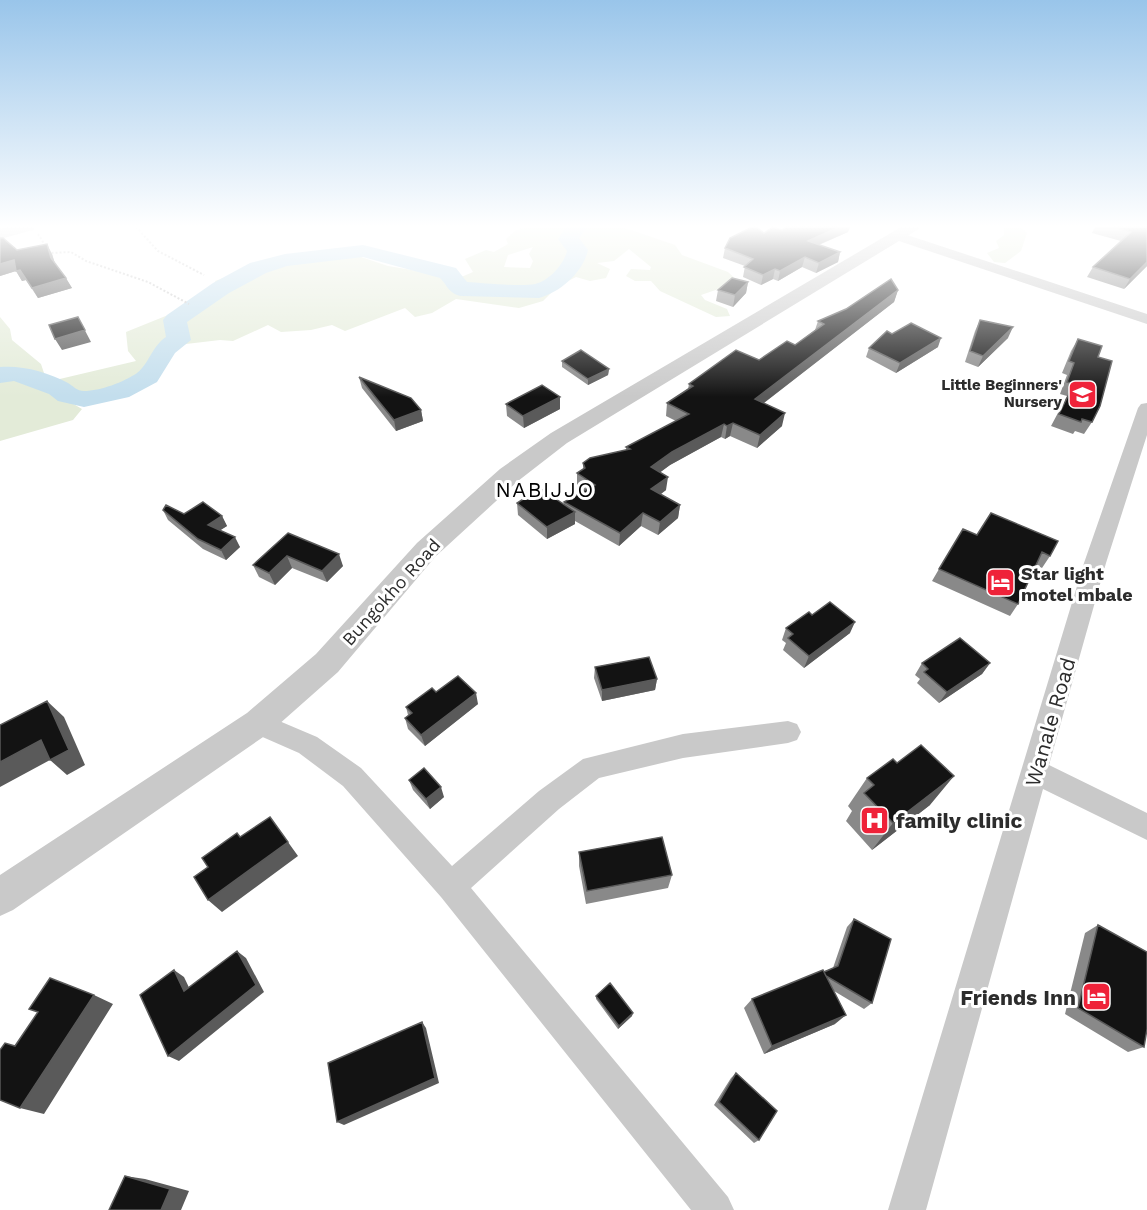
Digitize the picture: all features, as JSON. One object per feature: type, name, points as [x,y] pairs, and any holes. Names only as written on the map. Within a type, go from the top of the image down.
[{"type":"street","name":"Bungokho Road","points":[[0,897],[258,723],[327,663],[426,550],[509,475],[559,438],[822,283]]},
{"type":"street","points":[[1049,283],[1147,319]]},
{"type":"street","name":"Wanale Road","points":[[907,1210],[1095,563],[1147,408]]},
{"type":"street","points":[[258,723],[308,745],[352,777],[451,887],[715,1210]]},
{"type":"street","points":[[451,887],[549,800],[592,768],[683,746],[788,732]]},
{"type":"street","points":[[1036,772],[1147,827]]},
{"type":"path","points":[[151,283],[189,304]]},
{"type":"green space","points":[[216,283],[563,283],[543,301],[519,308],[456,299],[432,313],[415,317],[405,308],[345,331],[332,325],[311,330],[281,332],[268,325],[233,341],[220,340],[186,344],[169,351],[153,379],[131,390],[99,401],[84,395],[53,392],[82,409],[73,420],[0,441],[0,317],[10,329],[12,340],[41,364],[47,382],[136,361],[128,351],[126,332],[220,294]]},
{"type":"green space","points":[[653,283],[735,283],[701,295],[705,300],[727,309],[730,316],[716,317],[660,291]]},
{"type":"building","points":[[29,283],[47,283],[32,288]]},
{"type":"building","points":[[726,283],[747,283],[735,295],[718,290]]},
{"type":"building","points":[[884,283],[894,283],[898,290],[755,399],[785,413],[760,435],[733,423],[727,426],[724,424],[672,452],[651,467],[668,477],[651,489],[680,505],[660,522],[643,513],[620,533],[564,502],[595,485],[577,473],[585,468],[583,463],[590,458],[630,449],[626,447],[689,414],[667,403],[693,386],[689,384],[736,350],[759,360],[787,341],[795,345],[824,324],[818,321],[846,309]]},
{"type":"building","points":[[78,317],[85,330],[55,339],[49,325]]},
{"type":"building","points":[[980,320],[1013,327],[983,356],[970,351]]},
{"type":"building","points":[[911,323],[941,338],[900,363],[869,348],[887,331],[892,334]]},
{"type":"building","points":[[1078,339],[1102,346],[1098,357],[1112,361],[1100,406],[1092,422],[1082,419],[1081,422],[1059,414],[1074,384],[1067,382],[1074,363],[1069,361]]},
{"type":"building","points":[[581,350],[609,369],[588,379],[562,361]]},
{"type":"building","points":[[359,377],[411,398],[421,410],[394,420]]},
{"type":"building","points":[[542,385],[560,397],[523,416],[506,404]]},
{"type":"building","points":[[537,486],[575,512],[547,527],[517,503],[525,498],[522,496]]},
{"type":"building","points":[[203,502],[222,516],[208,525],[235,537],[221,550],[198,539],[163,510],[166,505],[184,514]]},
{"type":"building","points":[[991,513],[1058,541],[1050,556],[1042,552],[1018,604],[939,569],[963,529],[977,535]]},
{"type":"building","points":[[288,533],[339,554],[322,571],[287,556],[269,573],[253,565]]},
{"type":"building","points":[[830,602],[855,622],[809,656],[788,638],[793,634],[786,628],[809,612],[812,615]]},
{"type":"building","points":[[960,638],[990,663],[947,692],[924,672],[928,669],[922,663]]},
{"type":"building","points":[[649,657],[657,679],[602,690],[595,667]]},
{"type":"building","points":[[458,676],[476,693],[421,735],[405,718],[412,713],[406,707],[432,688],[436,692]]},
{"type":"building","points":[[47,701],[69,750],[50,760],[41,740],[0,762],[0,725]]},
{"type":"building","points":[[921,745],[954,776],[893,823],[864,793],[874,785],[867,778],[893,759],[897,763]]},
{"type":"building","points":[[424,768],[441,787],[426,799],[409,780]]},
{"type":"building","points":[[270,817],[288,842],[208,900],[194,877],[208,867],[202,858],[237,833],[240,837]]},
{"type":"building","points":[[662,837],[672,875],[587,891],[579,852]]},
{"type":"building","points":[[854,919],[891,939],[872,1003],[826,976],[824,972],[838,966]]},
{"type":"building","points":[[1098,925],[1147,952],[1147,1029],[1144,1047],[1078,1008]]},
{"type":"building","points":[[237,951],[256,985],[168,1056],[140,995],[174,970],[184,991]]},
{"type":"building","points":[[823,970],[846,1015],[772,1046],[752,999]]},
{"type":"building","points":[[50,978],[94,995],[20,1108],[0,1100],[0,1050],[5,1043],[15,1046],[38,1012],[29,1009]]},
{"type":"building","points":[[610,983],[633,1013],[619,1026],[596,996]]},
{"type":"building","points":[[422,1022],[435,1078],[337,1122],[328,1063]]},
{"type":"building","points":[[736,1073],[777,1111],[759,1140],[719,1102]]},
{"type":"building","points":[[125,1176],[170,1189],[161,1210],[109,1210]]},
{"type":"waterway","points":[[0,375],[16,373],[58,388],[67,395],[84,399],[120,391],[148,377],[166,348],[179,340],[175,320],[229,283]]},
{"type":"waterway","points":[[455,283],[461,289],[539,291],[551,283]]},
{"type":"place","name":"Little Beginners' Nursery","points":[[1083,394]]},
{"type":"place","name":"Star light motel mbale","points":[[1000,583]]},
{"type":"place","name":"family clinic","points":[[875,820]]},
{"type":"place","name":"Friends Inn","points":[[1097,997]]},
{"type":"district","name":"NABIJJO","points":[[545,489]]}]
